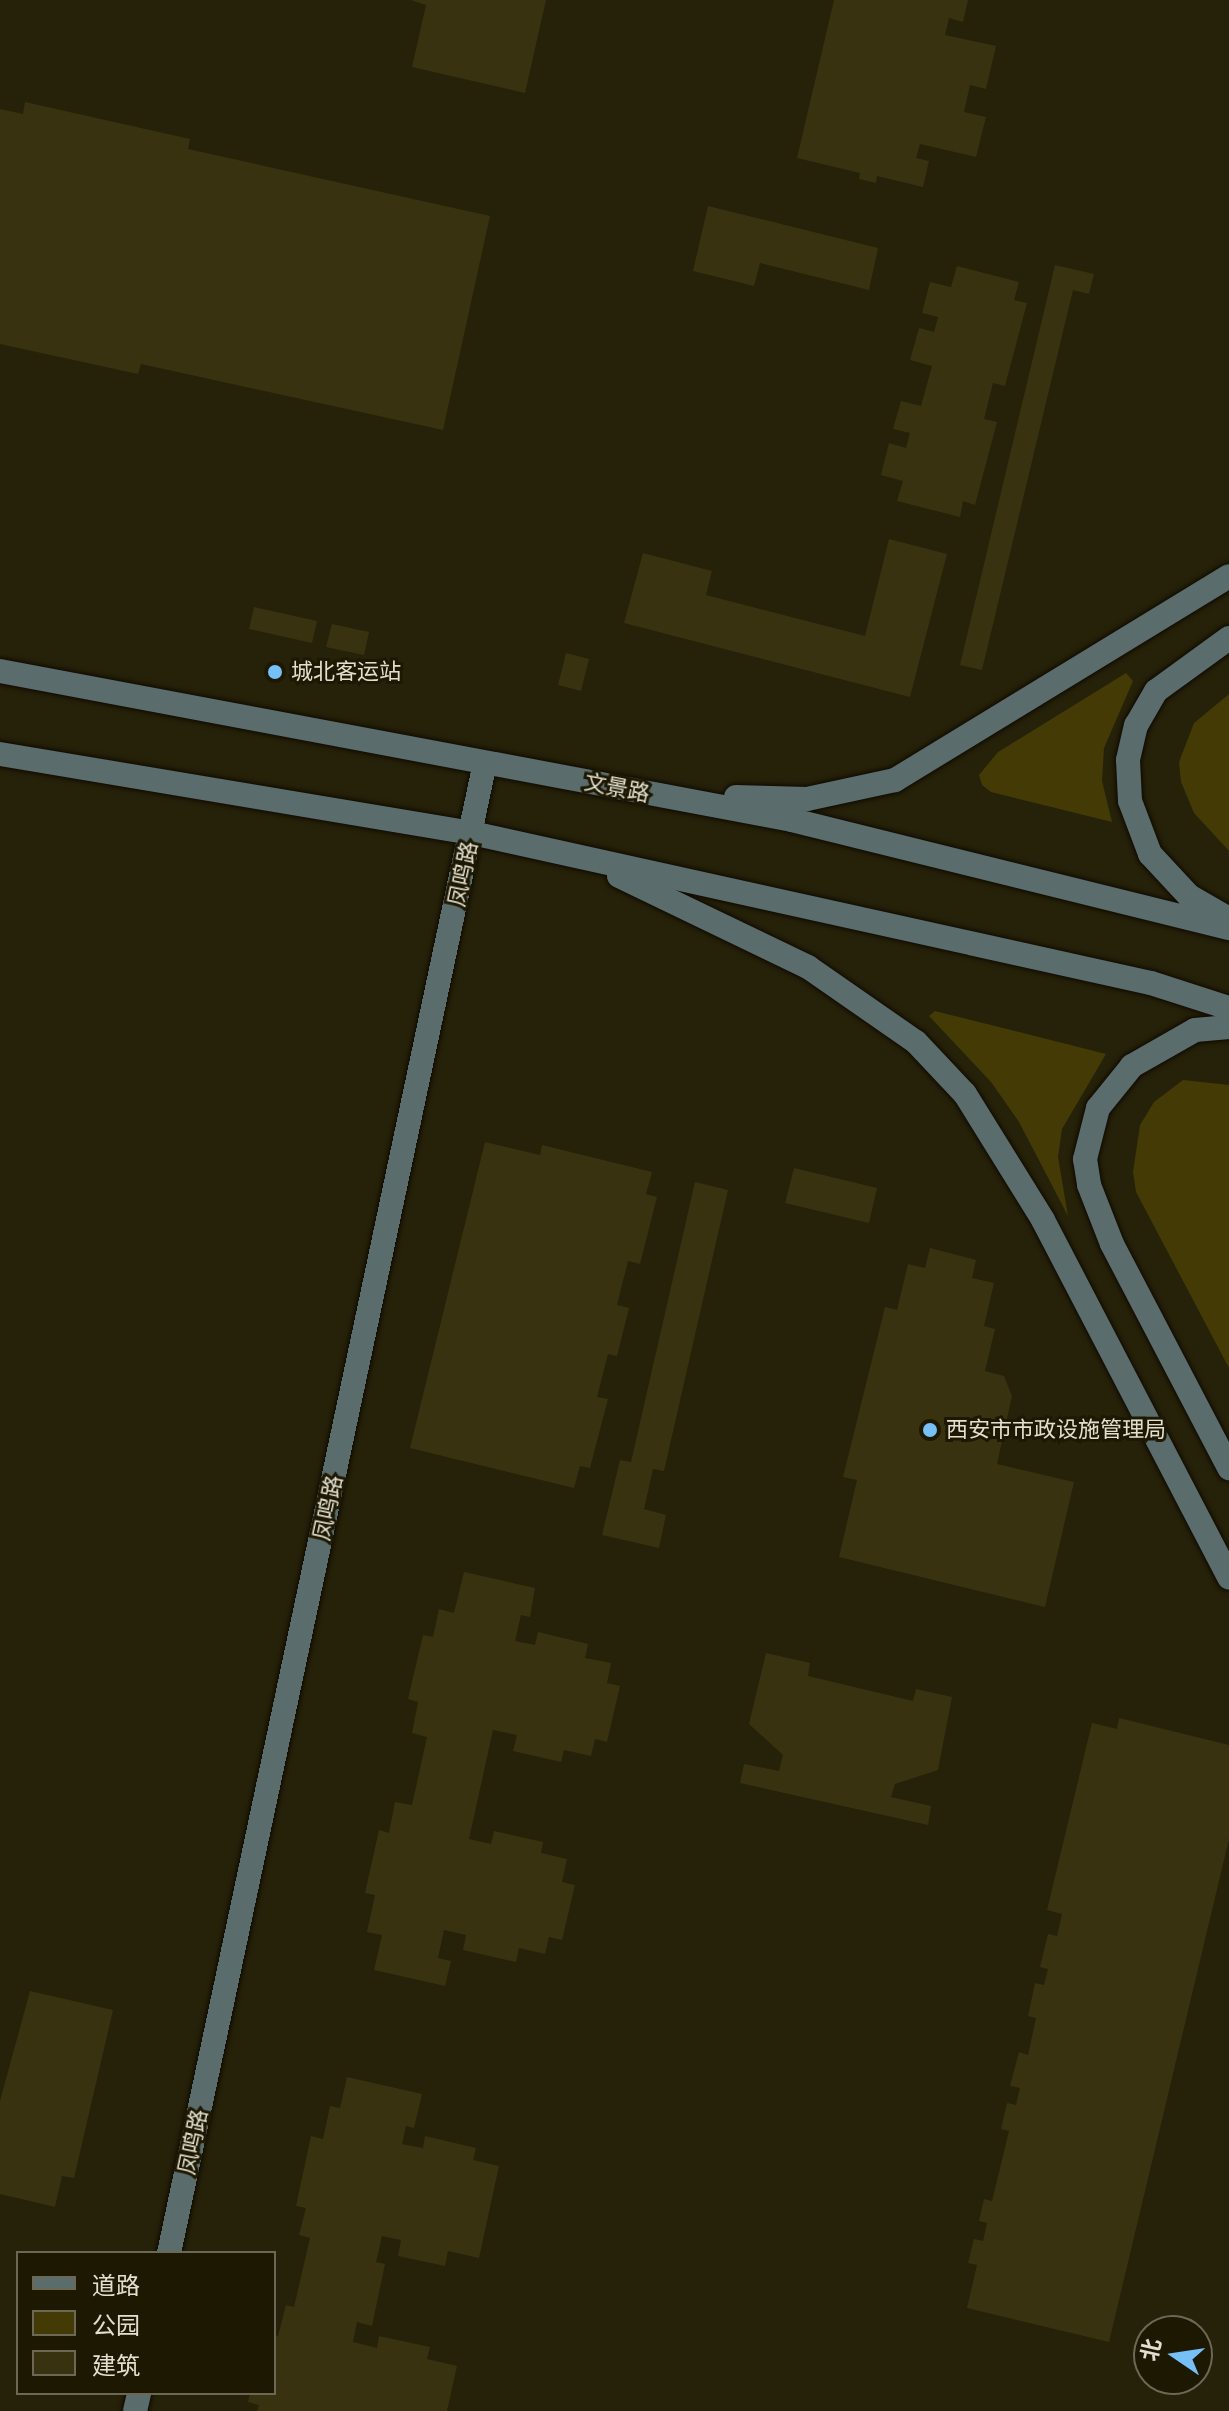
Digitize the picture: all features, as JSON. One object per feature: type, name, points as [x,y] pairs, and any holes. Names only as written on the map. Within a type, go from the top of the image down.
[{"type":"main road","points":[[653,795],[807,799],[895,780],[1229,576]]},
{"type":"main road","points":[[1229,638],[1156,691],[1136,725],[1128,760],[1130,801],[1150,854],[1189,896],[1229,919]]},
{"type":"main road","name":"文景路","points":[[0,671],[792,820],[1229,928]]},
{"type":"main road","points":[[0,754],[472,833],[1151,983],[1229,1008]]},
{"type":"main road","name":"凤鸣路","points":[[169,2251],[485,763]]},
{"type":"main road","points":[[584,859],[808,967],[916,1042],[965,1094],[1043,1220],[1229,1578]]},
{"type":"main road","points":[[1229,1027],[1183,1035],[1132,1066],[1098,1108],[1085,1159],[1089,1185],[1112,1244],[1229,1468]]},
{"type":"green space","points":[[1126,673],[1133,681],[1104,748],[1102,781],[1112,822],[991,792],[982,785],[979,775],[998,752]]},
{"type":"green space","points":[[1229,694],[1229,851],[1194,813],[1181,782],[1179,762],[1194,723]]},
{"type":"green space","points":[[935,1011],[1106,1054],[1062,1129],[1058,1157],[1068,1216],[1019,1122],[991,1082],[929,1016]]},
{"type":"green space","points":[[1183,1080],[1229,1085],[1229,1368],[1136,1192],[1133,1172],[1140,1125],[1154,1102]]},
{"type":"building","points":[[411,0],[546,0],[525,93],[412,67],[426,5]]},
{"type":"building","points":[[834,0],[968,0],[963,22],[949,18],[945,35],[996,46],[986,89],[970,85],[964,112],[986,117],[976,157],[920,144],[916,158],[929,161],[923,187],[877,176],[876,183],[859,179],[860,173],[797,158]]},
{"type":"building","points":[[25,102],[190,139],[188,149],[490,216],[443,430],[141,364],[138,374],[0,344],[0,109],[23,114]]},
{"type":"building","points":[[708,206],[878,248],[869,290],[760,263],[754,286],[693,271]]},
{"type":"building","points":[[1055,265],[1094,274],[1089,294],[1073,290],[982,670],[960,665]]},
{"type":"building","points":[[957,266],[1019,282],[1014,300],[1027,303],[1005,386],[993,383],[984,419],[997,422],[975,505],[963,501],[960,517],[897,501],[903,481],[881,475],[889,443],[906,448],[910,433],[893,429],[901,401],[921,406],[932,366],[910,360],[919,328],[934,332],[938,317],[922,313],[930,282],[951,287]]},
{"type":"building","points":[[889,539],[947,554],[910,697],[624,623],[643,553],[712,571],[706,595],[865,636]]},
{"type":"building","points":[[254,607],[317,621],[312,643],[249,629]]},
{"type":"building","points":[[332,624],[369,632],[364,655],[326,647]]},
{"type":"building","points":[[566,653],[589,659],[581,691],[558,685]]},
{"type":"building","points":[[485,1142],[540,1155],[542,1145],[652,1172],[646,1194],[657,1197],[640,1264],[628,1261],[617,1305],[629,1308],[617,1356],[608,1354],[597,1397],[608,1399],[590,1468],[580,1466],[574,1488],[410,1448]]},
{"type":"building","points":[[794,1168],[877,1188],[869,1223],[785,1203]]},
{"type":"building","points":[[695,1182],[728,1190],[664,1471],[653,1469],[644,1509],[666,1515],[659,1548],[602,1535],[620,1460],[631,1462]]},
{"type":"building","name":"西安市市政设施管理局","points":[[930,1248],[976,1260],[972,1278],[994,1283],[984,1326],[995,1329],[985,1371],[1004,1376],[1012,1396],[997,1464],[1074,1482],[1045,1607],[839,1557],[857,1480],[843,1477],[885,1307],[897,1310],[908,1264],[925,1268]]},
{"type":"building","points":[[464,1572],[535,1588],[530,1617],[521,1615],[515,1641],[535,1645],[538,1632],[588,1644],[585,1658],[611,1663],[607,1683],[620,1686],[607,1742],[595,1739],[591,1756],[564,1750],[561,1762],[513,1751],[517,1735],[493,1730],[469,1839],[491,1844],[494,1831],[543,1842],[541,1853],[567,1859],[562,1882],[575,1885],[562,1940],[549,1937],[545,1954],[519,1948],[516,1962],[463,1950],[466,1935],[444,1930],[438,1958],[451,1961],[445,1986],[374,1970],[382,1935],[367,1932],[375,1895],[365,1893],[379,1830],[389,1833],[395,1802],[412,1805],[427,1737],[412,1733],[418,1702],[408,1699],[423,1635],[433,1637],[439,1609],[454,1613]]},
{"type":"building","points":[[766,1653],[810,1663],[808,1676],[913,1701],[916,1689],[952,1697],[938,1770],[895,1784],[891,1797],[931,1806],[928,1825],[740,1783],[744,1764],[779,1771],[783,1755],[749,1724]]},
{"type":"building","points":[[1119,1718],[1229,1745],[1229,1839],[1109,2342],[967,2308],[977,2265],[968,2263],[974,2239],[983,2241],[987,2223],[979,2221],[984,2199],[992,2201],[1009,2131],[1001,2129],[1007,2103],[1016,2105],[1020,2088],[1010,2086],[1019,2052],[1028,2055],[1036,2018],[1028,2016],[1035,1983],[1044,1985],[1048,1969],[1040,1967],[1048,1934],[1057,1936],[1062,1914],[1047,1910],[1092,1723],[1117,1729]]},
{"type":"building","points":[[30,1991],[113,2010],[74,2178],[62,2176],[55,2207],[0,2194],[0,2101]]},
{"type":"building","points":[[347,2077],[422,2094],[414,2128],[406,2126],[402,2144],[423,2148],[425,2136],[476,2148],[473,2160],[499,2166],[479,2258],[448,2251],[445,2266],[398,2256],[401,2240],[382,2236],[376,2262],[385,2264],[372,2326],[357,2322],[353,2342],[377,2348],[379,2336],[430,2347],[427,2359],[457,2366],[447,2411],[257,2411],[259,2405],[248,2402],[250,2395],[276,2395],[276,2336],[286,2305],[294,2307],[310,2238],[299,2235],[306,2208],[296,2206],[311,2136],[323,2139],[330,2106],[340,2108]]},
{"type":"place","name":"城北客运站","points":[[275,672]]},
{"type":"place","name":"西安市市政设施管理局","points":[[930,1430]]}]
